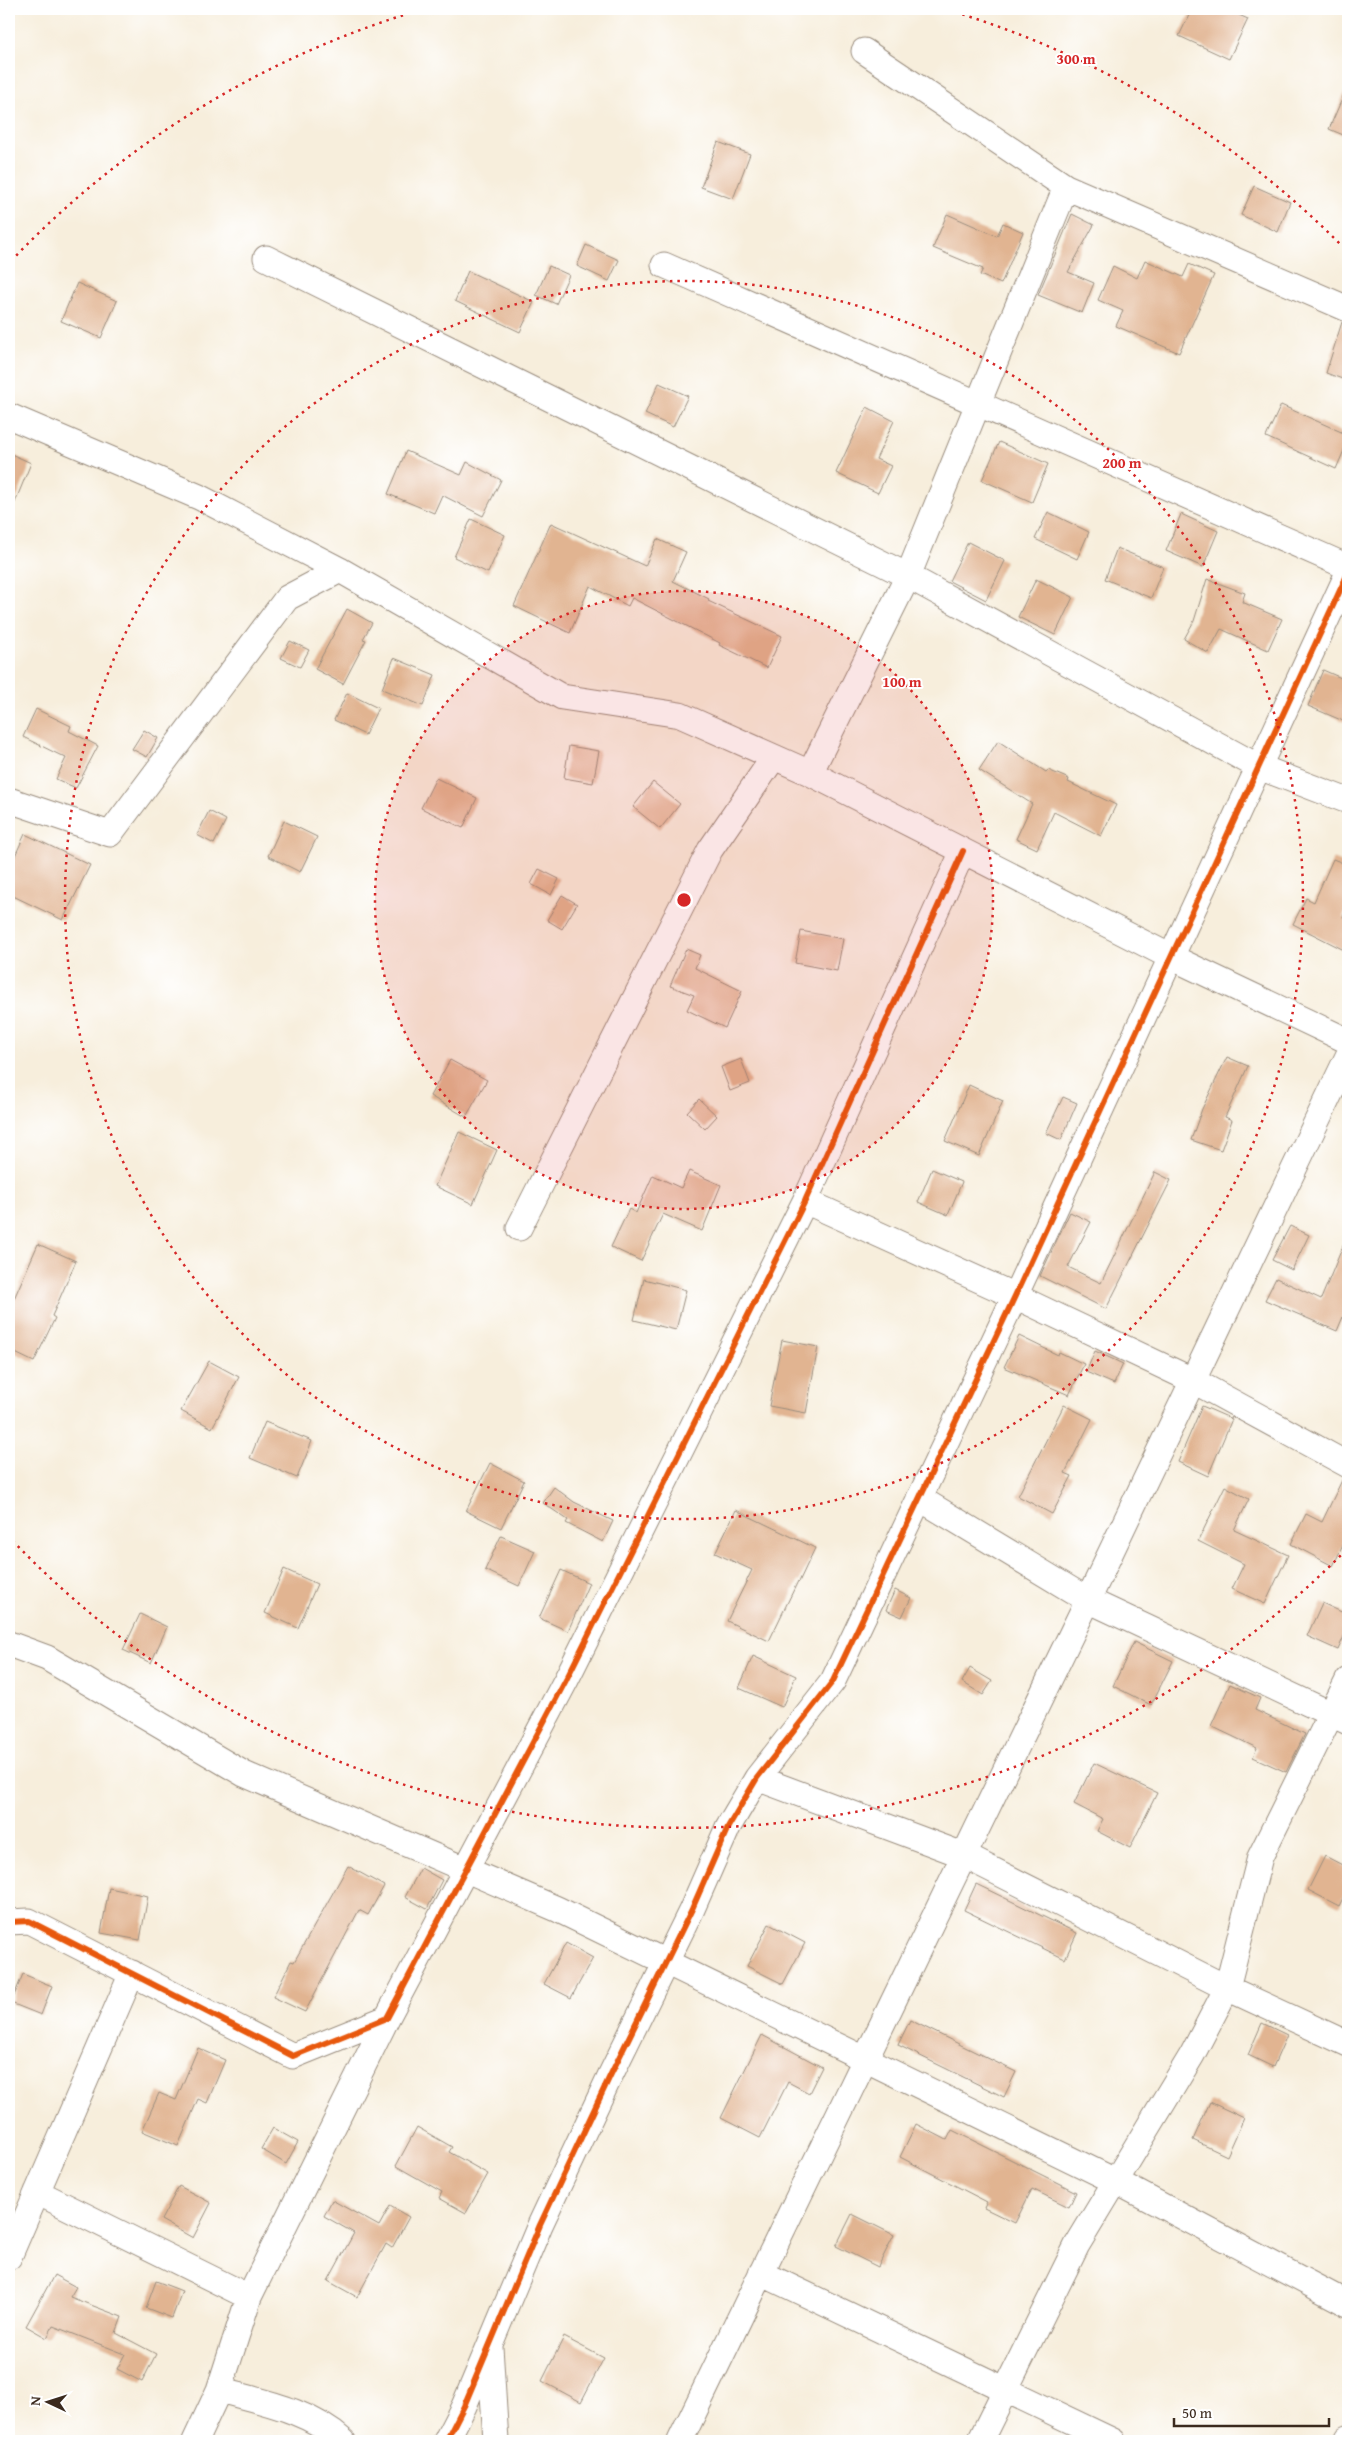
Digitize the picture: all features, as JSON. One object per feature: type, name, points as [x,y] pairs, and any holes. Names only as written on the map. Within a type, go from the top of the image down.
[{"type":"street","points":[[864,51],[1066,187],[1348,308]]},
{"type":"street","points":[[810,773],[908,576],[1066,187]]},
{"type":"street","points":[[266,258],[908,576],[1259,767],[1348,801]]},
{"type":"street","points":[[664,265],[1348,567]]},
{"type":"street","points":[[9,416],[199,497],[340,570],[562,697],[680,715],[810,773],[1171,957],[1348,1041]]},
{"type":"street","points":[[9,800],[110,834],[287,598],[340,570]]},
{"type":"street","points":[[446,2441],[464,2406],[490,2340],[540,2225],[692,1909],[728,1827],[757,1778],[833,1681],[1015,1296],[1348,573]]},
{"type":"street","points":[[519,1228],[710,850],[774,757]]},
{"type":"street","points":[[195,2441],[219,2390],[249,2297],[387,2018],[566,1680],[804,1201],[964,851]]},
{"type":"street","points":[[680,2441],[1088,1600],[1348,1056]]},
{"type":"street","points":[[804,1201],[1015,1296],[1192,1380],[1348,1465]]},
{"type":"street","points":[[919,1498],[1088,1600],[1339,1718]]},
{"type":"street","points":[[9,1644],[47,1658],[244,1774],[556,1908],[665,1963],[1117,2182],[1348,2304]]},
{"type":"street","points":[[980,2441],[1007,2391],[1077,2245],[1192,2056],[1227,1988],[1260,1857],[1339,1718],[1348,1680]]},
{"type":"street","points":[[757,1778],[963,1856],[1227,1988],[1348,2044]]},
{"type":"street","points":[[9,1922],[29,1921],[293,2056],[387,2018]]},
{"type":"street","points":[[9,2257],[132,1973]]},
{"type":"street","points":[[37,2192],[249,2297]]},
{"type":"street","points":[[762,2273],[1113,2441]]},
{"type":"street","points":[[490,2340],[496,2441]]},
{"type":"street","points":[[219,2390],[296,2412],[328,2427],[343,2441]]},
{"type":"building","points":[[1192,9],[1225,9],[1248,19],[1229,59],[1179,36]]},
{"type":"building","points":[[1348,85],[1348,137],[1329,129]]},
{"type":"building","points":[[718,142],[750,154],[733,199],[701,187]]},
{"type":"building","points":[[1254,186],[1290,202],[1278,232],[1241,215]]},
{"type":"building","points":[[947,214],[997,236],[1003,223],[1023,232],[1001,284],[980,275],[983,269],[933,248]]},
{"type":"building","points":[[1072,214],[1094,225],[1068,272],[1094,283],[1082,313],[1038,295]]},
{"type":"building","points":[[586,245],[619,260],[609,281],[577,266]]},
{"type":"building","points":[[1145,260],[1183,277],[1189,264],[1214,275],[1179,353],[1116,326],[1123,311],[1098,300],[1113,266],[1137,278]]},
{"type":"building","points":[[549,266],[569,275],[556,304],[536,295]]},
{"type":"building","points":[[468,271],[534,302],[520,332],[455,301]]},
{"type":"building","points":[[77,283],[117,301],[101,338],[61,321]]},
{"type":"building","points":[[1342,322],[1348,323],[1348,371],[1345,380],[1326,373]]},
{"type":"building","points":[[659,383],[688,396],[673,427],[645,414]]},
{"type":"building","points":[[1281,405],[1348,435],[1348,441],[1336,469],[1266,437]]},
{"type":"building","points":[[867,407],[894,421],[876,459],[891,466],[878,493],[836,473]]},
{"type":"building","points":[[999,442],[1048,464],[1032,502],[982,480]]},
{"type":"building","points":[[406,451],[461,475],[467,462],[501,480],[483,516],[442,495],[434,513],[388,494]]},
{"type":"building","points":[[9,453],[31,463],[9,517]]},
{"type":"building","points":[[1048,512],[1089,532],[1077,559],[1035,539]]},
{"type":"building","points":[[1181,514],[1218,531],[1203,567],[1166,551]]},
{"type":"building","points":[[471,519],[505,535],[488,573],[454,557]]},
{"type":"building","points":[[551,523],[645,566],[657,539],[686,552],[673,581],[709,599],[708,601],[782,636],[767,668],[719,645],[720,643],[632,598],[628,606],[590,586],[570,633],[514,606]]},
{"type":"building","points":[[968,542],[1005,561],[986,600],[949,581]]},
{"type":"building","points":[[1117,548],[1163,567],[1151,598],[1105,579]]},
{"type":"building","points":[[1036,579],[1073,597],[1055,635],[1018,617]]},
{"type":"building","points":[[1207,579],[1245,593],[1242,602],[1282,619],[1268,650],[1221,629],[1208,653],[1184,639],[1194,621]]},
{"type":"building","points":[[347,609],[372,623],[363,639],[366,640],[343,684],[315,669]]},
{"type":"building","points":[[290,641],[309,650],[300,667],[281,658]]},
{"type":"building","points":[[394,658],[435,675],[423,706],[382,689]]},
{"type":"building","points":[[1323,670],[1348,681],[1348,723],[1308,706]]},
{"type":"building","points":[[347,693],[378,708],[365,735],[334,720]]},
{"type":"building","points":[[36,709],[71,726],[69,731],[98,746],[76,788],[56,779],[66,758],[23,737]]},
{"type":"building","points":[[144,730],[158,738],[147,757],[132,749]]},
{"type":"building","points":[[998,741],[1046,772],[1048,770],[1069,779],[1068,782],[1116,805],[1101,836],[1054,812],[1037,849],[1016,839],[1032,804],[979,770]]},
{"type":"building","points":[[569,746],[599,751],[593,783],[564,778]]},
{"type":"building","points":[[436,778],[477,798],[463,828],[421,808]]},
{"type":"building","points":[[653,782],[680,804],[660,829],[633,807]]},
{"type":"building","points":[[209,811],[226,820],[214,844],[197,835]]},
{"type":"building","points":[[284,821],[317,837],[300,872],[268,856]]},
{"type":"building","points":[[25,834],[90,865],[63,920],[9,894],[9,869]]},
{"type":"building","points":[[1333,859],[1348,865],[1348,904],[1343,917],[1348,919],[1348,952],[1293,924],[1306,898],[1314,902]]},
{"type":"building","points":[[539,869],[559,879],[551,895],[531,884]]},
{"type":"building","points":[[562,895],[577,904],[562,929],[547,920]]},
{"type":"building","points":[[801,931],[843,939],[837,971],[795,963]]},
{"type":"building","points":[[686,949],[700,955],[695,968],[742,991],[725,1028],[687,1010],[694,995],[670,986]]},
{"type":"building","points":[[1227,1057],[1248,1066],[1225,1117],[1232,1120],[1221,1150],[1191,1140],[1202,1109]]},
{"type":"building","points":[[741,1059],[750,1083],[730,1091],[721,1067]]},
{"type":"building","points":[[450,1060],[487,1080],[466,1117],[430,1096]]},
{"type":"building","points":[[969,1085],[1003,1101],[979,1156],[945,1141]]},
{"type":"building","points":[[1063,1097],[1077,1103],[1061,1140],[1046,1133]]},
{"type":"building","points":[[699,1099],[717,1116],[705,1129],[687,1112]]},
{"type":"building","points":[[459,1132],[497,1150],[473,1204],[435,1186]]},
{"type":"building","points":[[932,1169],[962,1182],[948,1215],[918,1202]]},
{"type":"building","points":[[689,1171],[721,1185],[702,1231],[663,1214],[641,1261],[611,1247],[629,1209],[636,1213],[653,1175],[681,1188]]},
{"type":"building","points":[[1155,1172],[1171,1180],[1106,1309],[1040,1276],[1070,1212],[1091,1222],[1068,1267],[1101,1283]]},
{"type":"building","points":[[1290,1226],[1309,1235],[1292,1270],[1272,1260]]},
{"type":"building","points":[[1348,1234],[1348,1305],[1337,1331],[1265,1300],[1276,1278],[1321,1299]]},
{"type":"building","points":[[38,1244],[76,1261],[52,1316],[55,1318],[34,1362],[9,1350],[9,1310]]},
{"type":"building","points":[[644,1279],[686,1290],[676,1330],[634,1320]]},
{"type":"building","points":[[1019,1336],[1058,1355],[1059,1352],[1084,1364],[1069,1395],[1004,1367]]},
{"type":"building","points":[[782,1340],[818,1347],[806,1413],[769,1406]]},
{"type":"building","points":[[1095,1351],[1123,1364],[1114,1384],[1086,1372]]},
{"type":"building","points":[[209,1361],[239,1377],[212,1428],[181,1411]]},
{"type":"building","points":[[1064,1405],[1092,1419],[1065,1473],[1072,1476],[1052,1514],[1018,1496]]},
{"type":"building","points":[[1202,1406],[1232,1419],[1208,1476],[1178,1462]]},
{"type":"building","points":[[265,1422],[312,1441],[297,1478],[250,1458]]},
{"type":"building","points":[[490,1463],[524,1481],[501,1528],[466,1511]]},
{"type":"building","points":[[1343,1478],[1348,1479],[1348,1535],[1333,1566],[1291,1544],[1306,1514],[1322,1522]]},
{"type":"building","points":[[1225,1486],[1249,1499],[1234,1530],[1288,1555],[1265,1604],[1232,1589],[1244,1564],[1198,1541]]},
{"type":"building","points":[[554,1487],[574,1502],[613,1521],[603,1542],[566,1523],[568,1520],[543,1503]]},
{"type":"building","points":[[736,1510],[815,1548],[769,1641],[727,1621],[752,1570],[715,1553]]},
{"type":"building","points":[[501,1536],[535,1551],[519,1586],[485,1570]]},
{"type":"building","points":[[284,1569],[317,1584],[298,1628],[265,1613]]},
{"type":"building","points":[[561,1570],[589,1583],[568,1631],[539,1618]]},
{"type":"building","points":[[895,1590],[911,1598],[902,1617],[886,1610]]},
{"type":"building","points":[[1322,1603],[1348,1615],[1348,1627],[1338,1650],[1307,1636]]},
{"type":"building","points":[[140,1614],[167,1627],[151,1663],[123,1650]]},
{"type":"building","points":[[1134,1642],[1173,1661],[1151,1705],[1113,1686]]},
{"type":"building","points":[[753,1656],[796,1676],[782,1707],[739,1688]]},
{"type":"building","points":[[970,1668],[992,1681],[983,1695],[962,1682]]},
{"type":"building","points":[[1230,1684],[1260,1698],[1255,1710],[1305,1734],[1286,1772],[1253,1757],[1257,1748],[1211,1726]]},
{"type":"building","points":[[1094,1763],[1157,1793],[1130,1848],[1097,1831],[1103,1819],[1074,1804]]},
{"type":"building","points":[[1325,1856],[1348,1868],[1348,1888],[1339,1906],[1308,1890]]},
{"type":"building","points":[[348,1866],[384,1886],[368,1915],[359,1910],[305,2012],[273,1997],[291,1961],[294,1962]]},
{"type":"building","points":[[421,1868],[442,1880],[427,1909],[405,1897]]},
{"type":"building","points":[[976,1884],[1077,1933],[1065,1959],[964,1910]]},
{"type":"building","points":[[109,1888],[148,1896],[140,1940],[101,1933]]},
{"type":"building","points":[[769,1924],[805,1943],[783,1984],[747,1966]]},
{"type":"building","points":[[566,1943],[593,1958],[571,1998],[544,1984]]},
{"type":"building","points":[[23,1974],[52,1986],[41,2015],[11,2003]]},
{"type":"building","points":[[910,2020],[1016,2072],[1004,2097],[898,2045]]},
{"type":"building","points":[[1262,2023],[1287,2035],[1273,2067],[1248,2055]]},
{"type":"building","points":[[762,2035],[822,2067],[809,2093],[788,2082],[760,2138],[721,2118]]},
{"type":"building","points":[[198,2048],[225,2060],[207,2103],[198,2099],[178,2146],[142,2131],[159,2093],[176,2100]]},
{"type":"building","points":[[1210,2102],[1244,2118],[1227,2156],[1193,2140]]},
{"type":"building","points":[[916,2124],[947,2140],[952,2130],[1076,2192],[1069,2207],[1032,2189],[1015,2223],[984,2208],[987,2202],[900,2157]]},
{"type":"building","points":[[417,2127],[452,2147],[449,2152],[488,2174],[466,2213],[439,2198],[442,2192],[396,2166]]},
{"type":"building","points":[[273,2128],[298,2142],[286,2164],[261,2149]]},
{"type":"building","points":[[179,2186],[211,2203],[193,2238],[161,2220]]},
{"type":"building","points":[[332,2200],[379,2226],[390,2206],[409,2217],[392,2248],[386,2244],[357,2297],[328,2281],[354,2233],[324,2216]]},
{"type":"building","points":[[852,2214],[894,2235],[878,2267],[836,2246]]},
{"type":"building","points":[[54,2275],[76,2287],[70,2297],[122,2317],[116,2333],[156,2354],[142,2382],[117,2369],[125,2354],[53,2326],[47,2338],[26,2326]]},
{"type":"building","points":[[156,2281],[182,2291],[172,2318],[146,2308]]},
{"type":"building","points":[[564,2337],[604,2358],[581,2402],[542,2381]]},
{"type":"cycle path","points":[[446,2441],[464,2406],[540,2225],[610,2076],[692,1909],[728,1827],[757,1778],[833,1681],[1015,1296],[1348,573]]},
{"type":"cycle path","points":[[9,1922],[29,1921],[293,2056],[387,2018],[566,1680],[805,1201],[963,851]]}]
